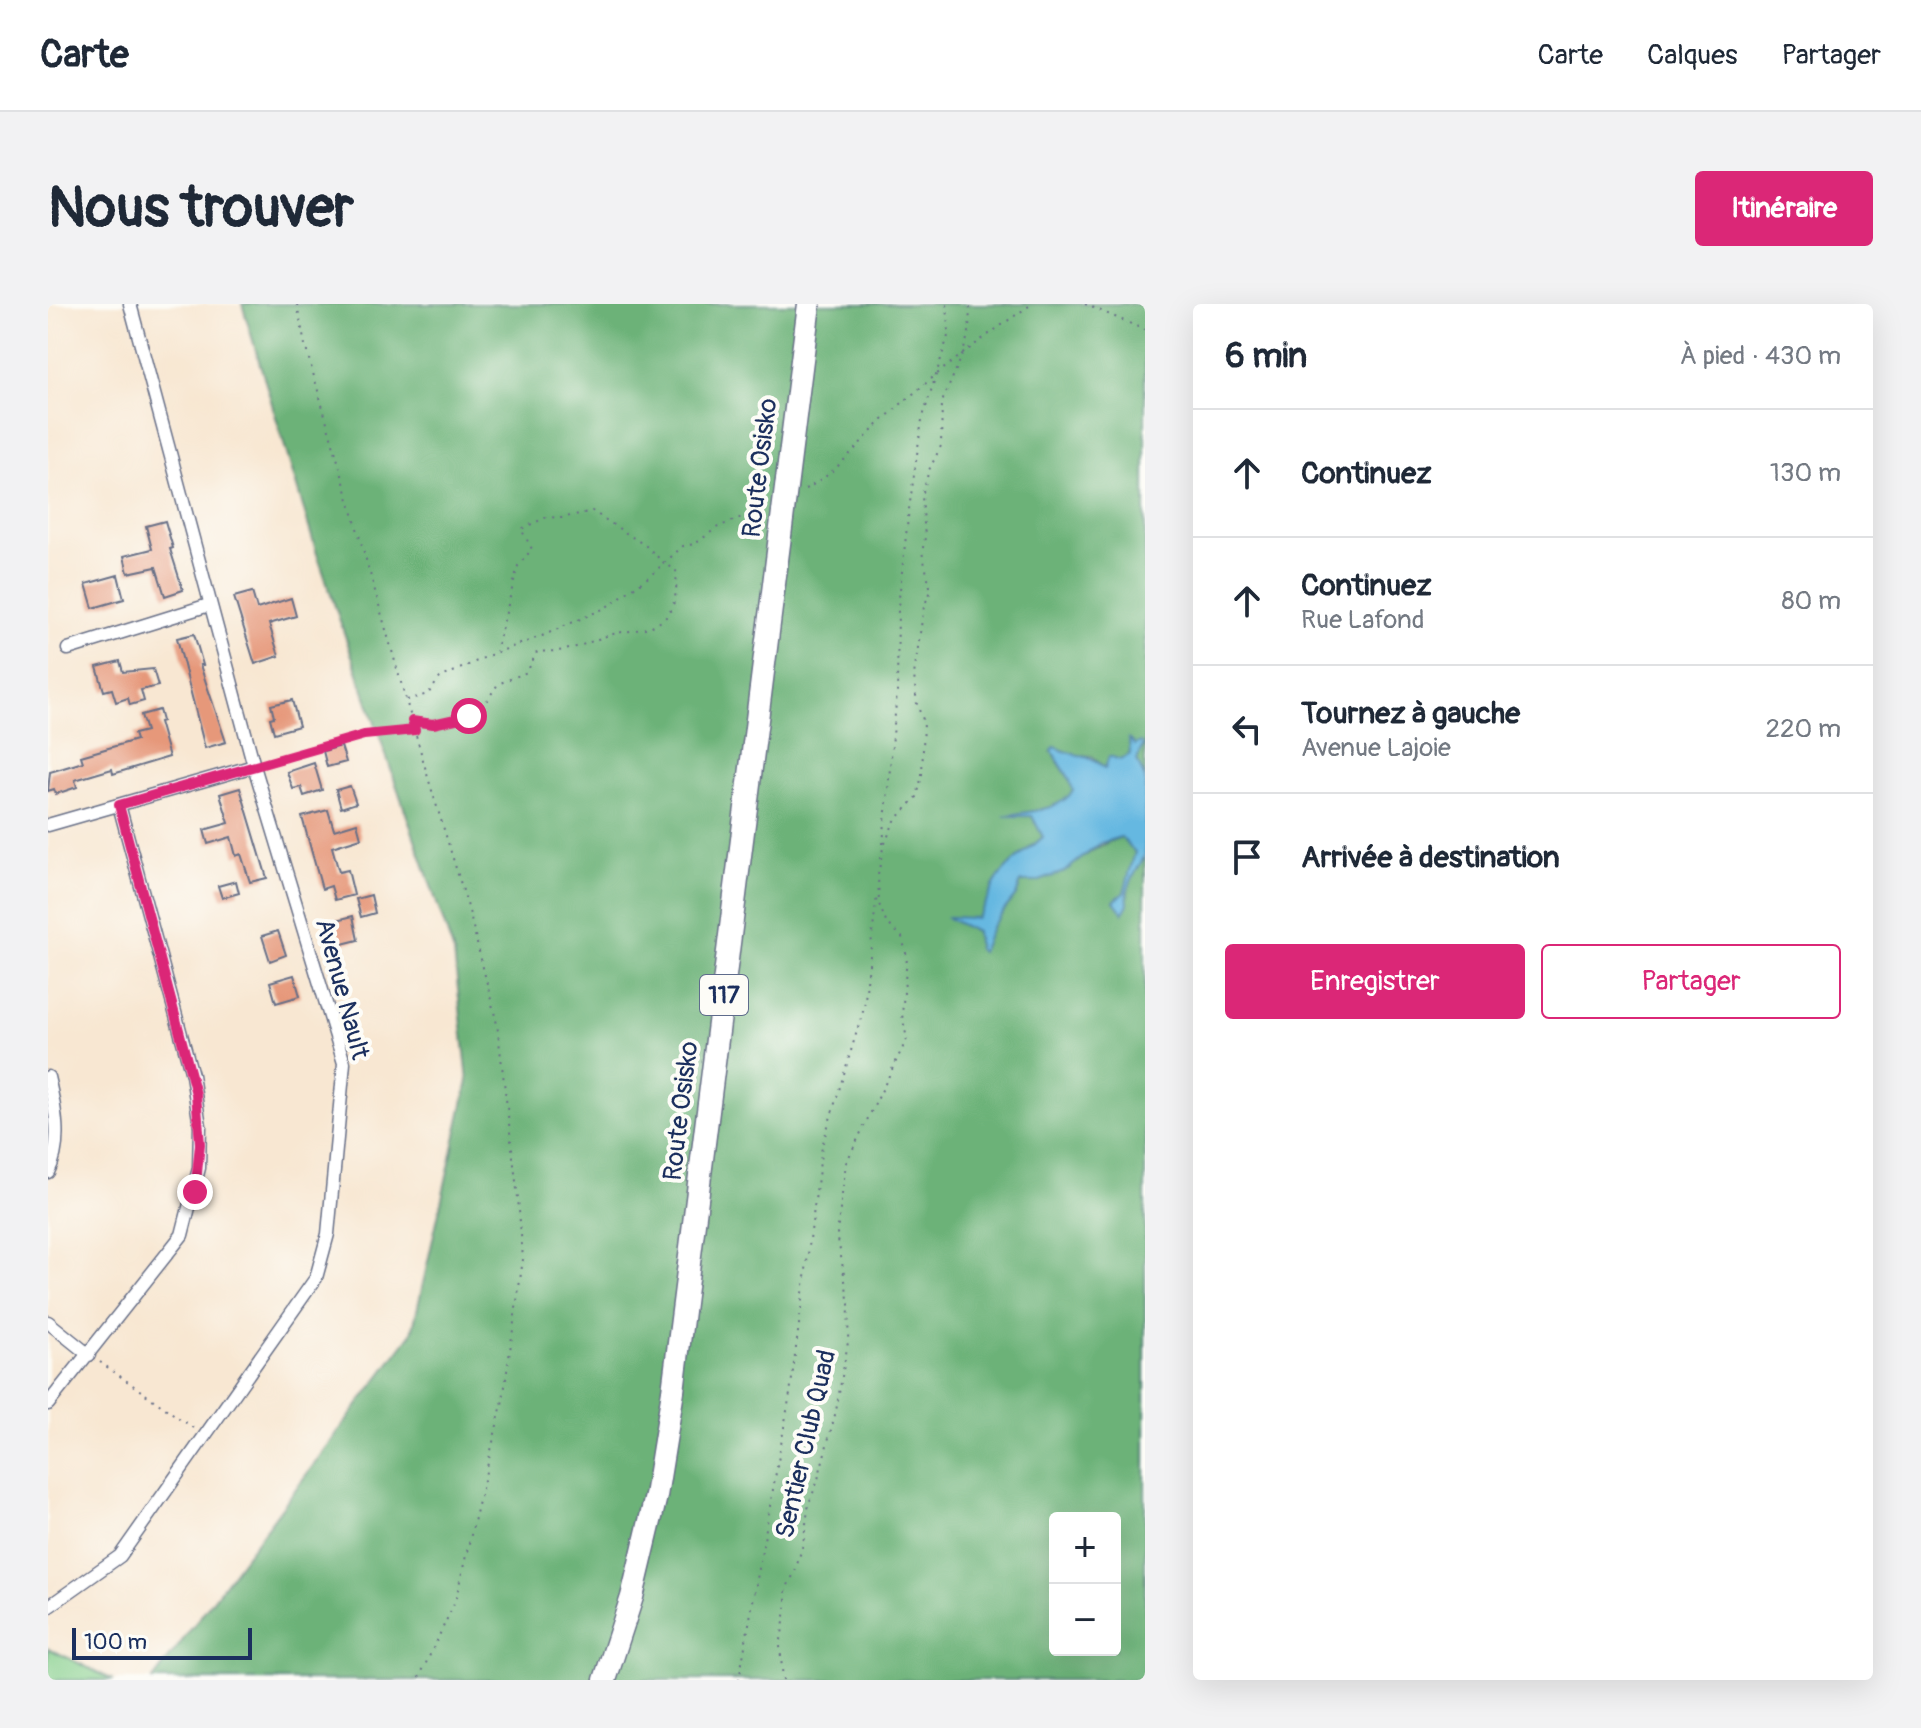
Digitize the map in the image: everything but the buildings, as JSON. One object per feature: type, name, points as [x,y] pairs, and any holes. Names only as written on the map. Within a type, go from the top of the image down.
[{"type":"highway","name":"Route Osisko","points":[[605,1680],[632,1597],[656,1496],[673,1391],[809,304]]},
{"type":"street","name":"Avenue Nault","points":[[48,1607],[120,1556],[316,1278],[328,1234],[344,1063],[254,766],[130,304]]},
{"type":"street","points":[[68,649],[209,605]]},
{"type":"street","points":[[48,825],[254,766]]},
{"type":"street","points":[[48,1404],[182,1235],[199,1168],[200,1126],[192,1075],[119,805]]},
{"type":"street","points":[[48,1077],[55,1107],[57,1139],[48,1172]]},
{"type":"street","points":[[48,1322],[89,1355]]},
{"type":"path","points":[[297,304],[305,345],[468,907],[497,1024],[512,1134],[523,1259],[503,1400],[455,1602],[418,1680]]},
{"type":"path","points":[[739,1680],[790,1394],[822,1146],[864,1008],[897,692],[898,607],[922,420],[949,333],[947,304]]},
{"type":"path","points":[[883,848],[894,822],[917,797],[922,775],[924,722],[917,705],[914,675],[924,606],[931,591],[922,552],[925,538],[922,496],[929,470],[941,446],[942,402],[969,332],[970,304]]},
{"type":"path","points":[[406,700],[428,694],[440,678],[605,608],[683,546],[695,544],[718,527],[824,479],[862,439],[962,356],[1032,304]]},
{"type":"path","points":[[1085,304],[1145,330]]},
{"type":"path","points":[[412,721],[433,724],[469,716],[482,708],[498,684],[527,672],[537,652],[568,650],[616,633],[638,630],[666,618],[677,586],[676,570],[592,511],[562,518],[547,517],[521,529],[532,549],[518,566],[496,653]]},
{"type":"path","points":[[254,766],[364,735],[415,730]]},
{"type":"path","name":"Sentier Club Quad","points":[[783,1680],[780,1646],[786,1589],[795,1572],[803,1544],[809,1503],[836,1411],[848,1342],[849,1304],[837,1233],[846,1163],[907,1039],[902,1015],[907,957],[902,937],[886,922],[879,904],[878,886]]},
{"type":"path","points":[[89,1355],[205,1436]]},
{"type":"green space","points":[[242,304],[1145,304],[1145,779],[1137,760],[1143,745],[1135,745],[1130,740],[1130,754],[1105,768],[1093,757],[1052,752],[1074,791],[1053,806],[1010,815],[1033,816],[1043,837],[1000,876],[976,919],[949,917],[976,932],[981,951],[991,927],[1016,895],[1021,882],[1063,871],[1094,849],[1121,837],[1136,852],[1124,893],[1114,901],[1123,912],[1130,882],[1145,855],[1145,1680],[153,1680],[412,1333],[468,1081],[454,953],[317,554]]},
{"type":"green space","points":[[48,1648],[113,1680],[48,1680]]},
{"type":"water","points":[[1129,739],[1135,745],[1141,742],[1143,745],[1137,760],[1145,779],[1145,855],[1131,881],[1127,892],[1128,904],[1123,913],[1114,901],[1124,893],[1135,852],[1121,837],[1101,843],[1064,872],[1037,882],[1021,882],[1016,895],[991,927],[981,952],[976,932],[946,917],[976,918],[1000,876],[1043,837],[1032,816],[1004,816],[1051,807],[1073,791],[1069,778],[1052,751],[1055,747],[1093,760],[1105,768],[1109,756],[1121,760],[1130,754]]},
{"type":"route","points":[[195,1192],[200,1144],[196,1094],[119,805],[364,735],[415,730],[412,721],[433,724],[469,716]]}]
